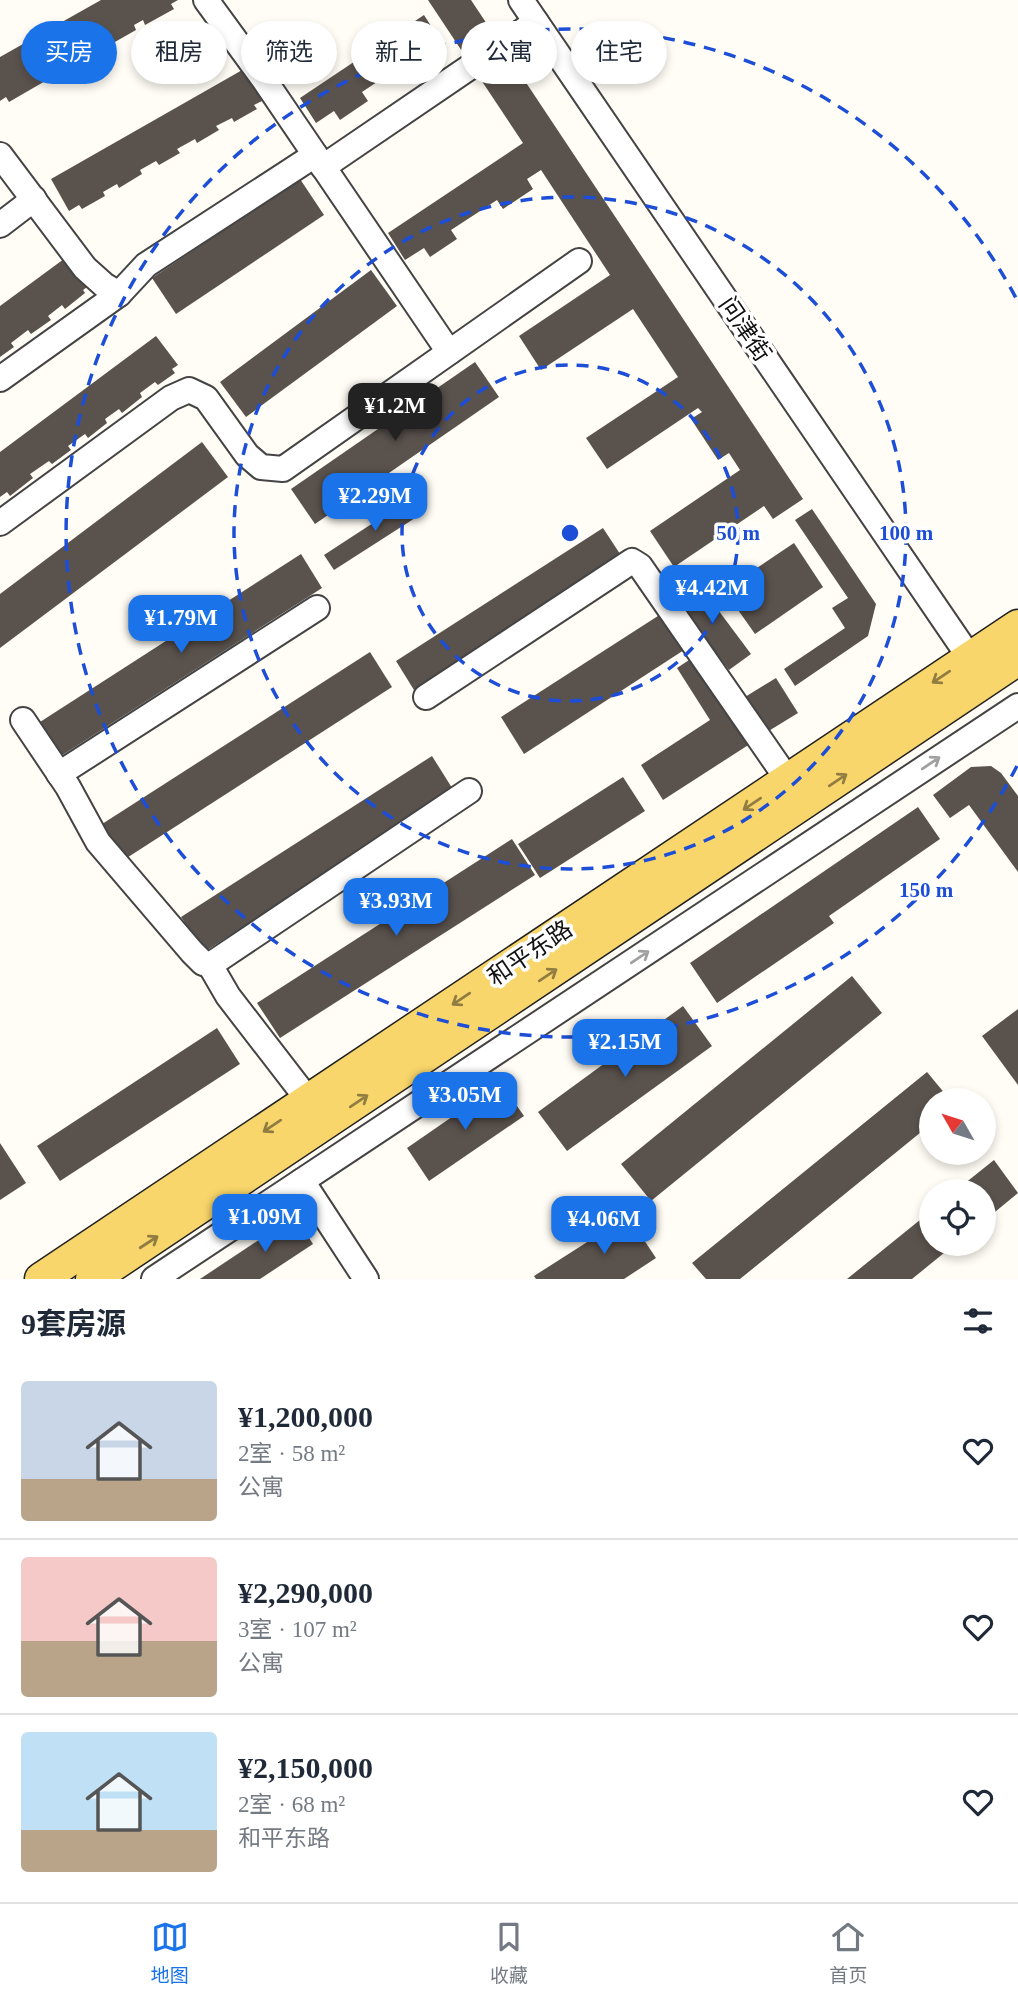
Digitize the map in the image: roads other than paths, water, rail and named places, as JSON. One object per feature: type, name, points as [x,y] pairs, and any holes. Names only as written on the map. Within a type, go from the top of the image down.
[{"type":"main road","name":"和平东路","points":[[41,1279],[1018,626]]},
{"type":"main road","name":"和平东路","points":[[92,1279],[1013,674]]},
{"type":"street","points":[[206,0],[265,80],[449,352]]},
{"type":"street","name":"问津街","points":[[521,0],[535,21]]},
{"type":"street","name":"问津街","points":[[557,53],[970,658]]},
{"type":"street","points":[[0,379],[119,294],[145,265],[319,161],[461,70]]},
{"type":"street","points":[[0,155],[85,268],[119,294]]},
{"type":"street","points":[[0,225],[34,199]]},
{"type":"street","points":[[0,523],[172,398],[189,390],[206,398],[247,455],[261,467],[283,469],[579,261]]},
{"type":"street","points":[[426,697],[632,561],[640,566],[788,780]]},
{"type":"street","points":[[59,774],[317,608]]},
{"type":"street","points":[[154,1279],[1018,706]]},
{"type":"street","points":[[23,720],[59,774],[98,842],[192,952],[203,963],[211,965],[228,996],[309,1101]]},
{"type":"street","points":[[211,965],[468,791]]},
{"type":"street","points":[[302,1181],[366,1279]]}]
